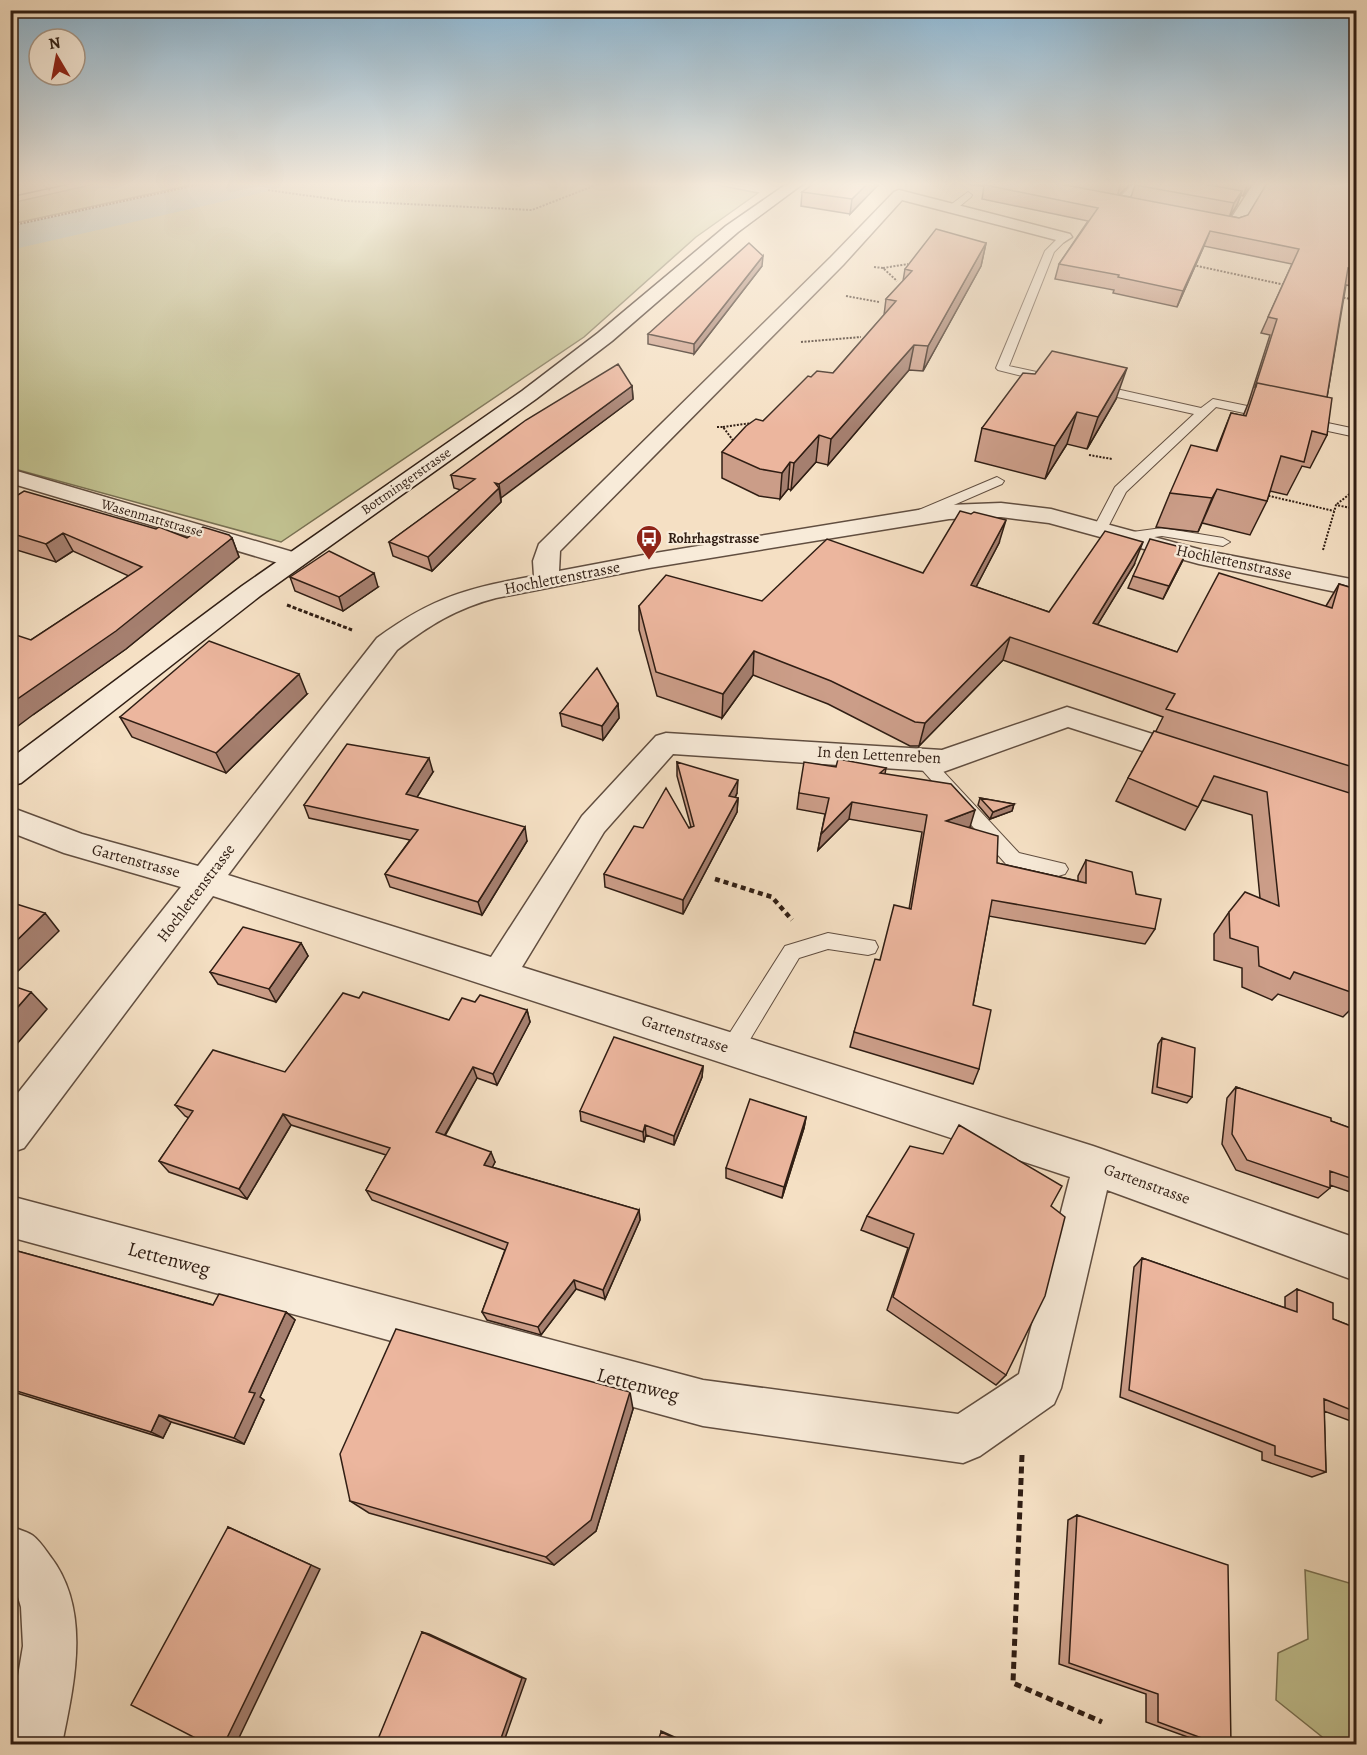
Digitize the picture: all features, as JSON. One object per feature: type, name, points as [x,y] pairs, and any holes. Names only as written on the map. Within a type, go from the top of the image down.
[{"type":"street","name":"Bottmingerstrasse","points":[[10,775],[251,591],[529,395],[605,337],[690,265]]},
{"type":"street","points":[[548,579],[545,561],[548,549],[833,265]]},
{"type":"street","name":"Wasenmattstrasse","points":[[10,476],[294,560]]},
{"type":"street","name":"Hochlettenstrasse","points":[[10,1135],[387,644],[416,622],[464,599],[548,579],[949,512],[1001,510],[1051,516],[1199,557],[1356,588]]},
{"type":"street","name":"In den Lettenreben","points":[[499,974],[592,824],[666,743],[943,760],[1067,717],[1210,763]]},
{"type":"street","name":"Gartenstrasse","points":[[10,819],[75,844],[206,880],[1093,1165],[1356,1260]]},
{"type":"street","name":"Lettenweg","points":[[10,1216],[703,1403],[963,1439],[1038,1388],[1093,1165]]},
{"type":"street","points":[[10,1551],[16,1554],[41,1586],[49,1620],[48,1671],[34,1744]]},
{"type":"lane","points":[[1044,265],[1002,368],[1058,380]]},
{"type":"lane","points":[[1080,385],[1203,412]]},
{"type":"lane","points":[[1223,542],[1162,532],[1112,533],[1120,490],[1213,403],[1356,433]]},
{"type":"lane","points":[[910,519],[997,481]]},
{"type":"lane","points":[[922,759],[1013,859],[1058,869]]},
{"type":"lane","points":[[732,1049],[792,952],[828,941],[868,946]]},
{"type":"path","points":[[883,268],[902,265]]},
{"type":"path","points":[[1192,265],[1289,286]]},
{"type":"path","points":[[1334,295],[1356,300]]},
{"type":"path","points":[[752,347],[861,337]]},
{"type":"path","points":[[723,427],[755,423]]},
{"type":"path","points":[[1314,579],[1336,505],[1356,489]]},
{"type":"path","points":[[1257,493],[1334,511]]},
{"type":"path","points":[[1336,505],[1356,509]]},
{"type":"path","points":[[251,591],[387,644]]},
{"type":"path","points":[[715,879],[772,897],[814,946]]},
{"type":"path","points":[[1025,1398],[1013,1683],[1102,1722]]},
{"type":"green space","points":[[11,265],[665,265],[584,337],[281,542],[11,468]]},
{"type":"green space","points":[[1305,1570],[1356,1585],[1356,1744],[1331,1744],[1276,1700],[1278,1653],[1308,1639]]},
{"type":"building","points":[[725,265],[756,265],[694,344],[648,334]]},
{"type":"building","points":[[908,265],[974,265],[928,346],[914,345],[831,439],[819,435],[794,463],[790,462],[782,473],[760,469],[722,452],[746,426],[756,419],[763,421],[808,376],[811,377],[817,371],[833,373],[896,301],[886,299],[912,271],[905,269]]},
{"type":"building","points":[[1064,265],[1195,265],[1183,291],[1118,277],[1119,275]]},
{"type":"building","points":[[1292,265],[1356,265],[1356,270],[1348,268],[1327,397],[1257,383],[1255,387],[1277,319],[1268,317]]},
{"type":"building","points":[[1052,351],[1127,368],[1098,417],[1077,412],[1055,446],[982,428],[1023,373],[1035,374]]},
{"type":"building","points":[[618,364],[632,386],[499,484],[495,483],[499,488],[428,557],[389,542],[475,479],[451,475],[526,420]]},
{"type":"building","points":[[1257,383],[1332,398],[1327,435],[1312,431],[1304,462],[1281,456],[1267,501],[1217,489],[1212,498],[1170,493],[1191,445],[1217,451],[1231,413],[1246,416]]},
{"type":"building","points":[[24,491],[156,529],[159,527],[187,538],[203,527],[232,538],[116,631],[10,704],[10,633],[31,640],[142,567],[63,533],[46,544],[10,533],[10,500]]},
{"type":"building","points":[[960,511],[1006,520],[971,585],[1049,612],[1105,531],[1143,542],[1093,623],[1177,652],[1219,573],[1332,608],[1339,584],[1356,589],[1356,768],[1166,709],[1175,694],[1010,637],[925,723],[915,722],[831,681],[754,651],[723,694],[656,672],[639,606],[666,575],[762,601],[827,539],[923,573]]},
{"type":"building","points":[[1150,539],[1188,549],[1169,586],[1133,576]]},
{"type":"building","points":[[329,551],[374,573],[339,597],[290,577]]},
{"type":"building","points":[[209,641],[299,674],[216,753],[120,717]]},
{"type":"building","points":[[597,668],[618,704],[602,726],[560,713]]},
{"type":"building","points":[[1154,731],[1356,795],[1356,994],[1294,972],[1290,979],[1259,966],[1258,947],[1230,938],[1229,912],[1245,892],[1279,906],[1267,792],[1214,776],[1198,807],[1128,778]]},
{"type":"building","points":[[347,744],[429,758],[406,794],[525,827],[478,902],[385,874],[418,830],[304,805]]},
{"type":"building","points":[[838,759],[886,768],[880,773],[951,784],[975,810],[946,821],[998,836],[997,863],[1086,883],[1086,860],[1132,872],[1136,894],[1161,899],[1155,929],[992,900],[973,1005],[991,1010],[979,1069],[854,1032],[875,959],[880,960],[894,905],[911,909],[927,815],[852,802],[821,834],[829,798],[799,793],[804,762],[836,767]]},
{"type":"building","points":[[677,762],[738,780],[729,796],[738,798],[683,900],[604,874],[634,826],[643,828],[666,788],[689,828],[694,826]]},
{"type":"building","points":[[980,798],[1014,804],[993,812]]},
{"type":"building","points":[[10,902],[45,913],[10,947]]},
{"type":"building","points":[[243,927],[301,943],[269,989],[210,972]]},
{"type":"building","points":[[10,985],[31,992],[10,1016]]},
{"type":"building","points":[[363,992],[449,1020],[462,998],[475,1002],[480,995],[527,1010],[493,1074],[473,1067],[436,1132],[491,1152],[484,1165],[639,1210],[603,1290],[574,1280],[538,1327],[482,1312],[508,1243],[366,1190],[390,1148],[283,1114],[239,1189],[159,1161],[193,1111],[175,1105],[213,1050],[285,1072],[343,993],[359,998]]},
{"type":"building","points":[[614,1037],[703,1066],[674,1136],[645,1125],[643,1132],[580,1111]]},
{"type":"building","points":[[1162,1038],[1195,1048],[1192,1097],[1157,1087]]},
{"type":"building","points":[[1236,1087],[1331,1118],[1331,1121],[1356,1130],[1356,1180],[1330,1171],[1330,1188],[1247,1160],[1232,1134]]},
{"type":"building","points":[[750,1099],[806,1117],[784,1187],[726,1168]]},
{"type":"building","points":[[959,1125],[1062,1186],[1051,1206],[1065,1217],[1045,1296],[1006,1375],[893,1297],[914,1234],[867,1216],[910,1146],[943,1154]]},
{"type":"building","points":[[10,1249],[213,1305],[219,1294],[286,1312],[249,1392],[255,1393],[234,1438],[159,1415],[151,1432],[10,1389]]},
{"type":"building","points":[[1142,1258],[1297,1312],[1297,1289],[1333,1303],[1333,1319],[1356,1328],[1356,1412],[1324,1399],[1326,1472],[1275,1455],[1275,1446],[1129,1390]]},
{"type":"building","points":[[396,1329],[630,1392],[591,1520],[546,1557],[350,1501],[340,1454]]},
{"type":"building","points":[[1077,1515],[1228,1565],[1231,1744],[1218,1744],[1158,1722],[1158,1694],[1069,1663]]},
{"type":"building","points":[[228,1527],[311,1565],[224,1744],[207,1744],[131,1705]]},
{"type":"building","points":[[422,1632],[522,1678],[499,1744],[376,1744]]},
{"type":"building","points":[[661,1732],[688,1744],[657,1744]]},
{"type":"place","name":"Rohrhagstrasse","points":[[649,561]]}]
